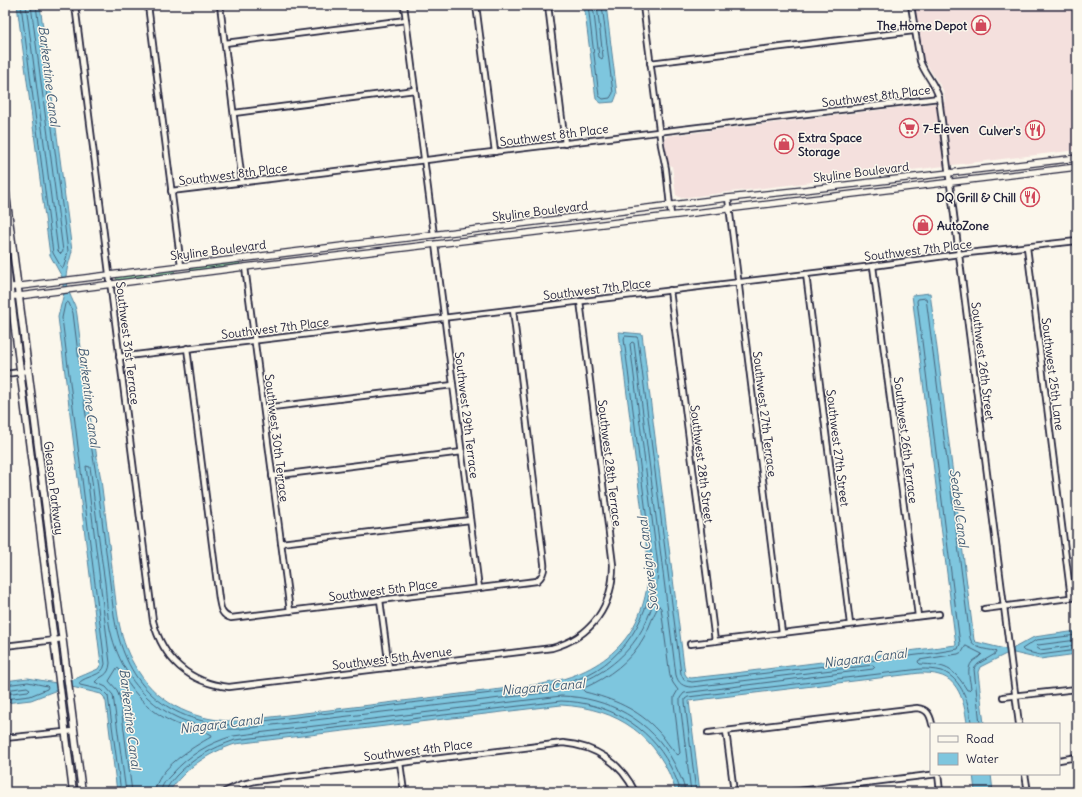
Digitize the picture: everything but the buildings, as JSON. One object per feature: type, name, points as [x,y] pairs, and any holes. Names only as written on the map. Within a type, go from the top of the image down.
[{"type":"main road","name":"Gleason Parkway","points":[[5,187],[82,792]]},
{"type":"main road","name":"Gleason Parkway","points":[[5,250],[8,296],[73,792]]},
{"type":"street","name":"Southwest 31st Terrace","points":[[75,5],[153,621],[155,630],[164,648],[176,664],[187,673]]},
{"type":"street","points":[[148,5],[182,275]]},
{"type":"street","points":[[220,5],[242,182]]},
{"type":"street","points":[[404,5],[435,244]]},
{"type":"street","points":[[476,5],[495,152]]},
{"type":"street","points":[[548,5],[565,144]]},
{"type":"street","points":[[643,5],[671,215]]},
{"type":"street","name":"Southwest 26th Street","points":[[911,5],[920,61],[923,69],[936,88],[939,98],[1019,723]]},
{"type":"street","points":[[225,43],[406,20]]},
{"type":"street","points":[[650,62],[914,31]]},
{"type":"street","points":[[234,113],[415,90]]},
{"type":"street","name":"Southwest 8th Place","points":[[172,191],[939,98]]},
{"type":"street","name":"Skyline Boulevard","points":[[7,288],[728,198],[1077,158]]},
{"type":"street","name":"Skyline Boulevard","points":[[8,296],[19,296],[671,215],[1077,167]]},
{"type":"street","name":"Southwest 27th Terrace","points":[[728,198],[782,633]]},
{"type":"street","name":"Southwest 7th Place","points":[[119,357],[873,266],[959,254],[1027,248],[1077,241]]},
{"type":"street","name":"Southwest 29th Terrace","points":[[435,244],[479,588]]},
{"type":"street","name":"Southwest 25th Lane","points":[[1027,248],[1074,598]]},
{"type":"street","points":[[244,258],[245,267]]},
{"type":"street","name":"Southwest 26th Terrace","points":[[873,266],[918,616]]},
{"type":"street","name":"Southwest 30th Terrace","points":[[245,267],[290,611]]},
{"type":"street","name":"Southwest 27th Street","points":[[806,274],[850,624]]},
{"type":"street","name":"Southwest 28th Street","points":[[670,290],[715,641]]},
{"type":"street","name":"Southwest 28th Terrace","points":[[580,301],[613,565],[612,586],[608,598],[593,623]]},
{"type":"street","name":"Southwest 5th Place","points":[[187,348],[219,599],[222,612],[231,618],[537,581],[542,577],[545,569],[513,310]]},
{"type":"street","points":[[5,374],[28,371]]},
{"type":"street","points":[[264,408],[453,385]]},
{"type":"street","points":[[272,476],[462,452]]},
{"type":"street","points":[[281,543],[470,520]]},
{"type":"street","points":[[984,609],[1074,598]]},
{"type":"street","points":[[380,600],[389,668]]},
{"type":"street","points":[[690,644],[938,614]]},
{"type":"street","name":"Southwest 5th Avenue","points":[[187,673],[210,683],[229,687],[552,648],[564,644],[578,636],[593,623]]},
{"type":"street","points":[[5,646],[63,639]]},
{"type":"street","points":[[1004,698],[1077,689]]},
{"type":"street","points":[[708,733],[917,708],[928,712],[932,723]]},
{"type":"street","points":[[5,738],[74,730]]},
{"type":"street","points":[[726,731],[734,792]]},
{"type":"street","name":"Southwest 4th Place","points":[[224,792],[239,785],[255,781],[563,743],[594,750],[613,762],[626,776],[635,792]]},
{"type":"street","points":[[1060,760],[1077,758]]},
{"type":"street","points":[[400,763],[404,792]]},
{"type":"street","points":[[791,792],[930,775]]},
{"type":"street","points":[[938,775],[940,792]]},
{"type":"street","points":[[1025,775],[1028,792]]},
{"type":"shaded area","points":[[914,5],[1077,5],[1077,150],[681,198],[676,195],[672,166],[666,162],[663,141],[667,136],[945,102],[943,90],[919,52]]},
{"type":"green space","points":[[238,262],[240,264],[236,266],[196,271],[190,270],[194,267]]},
{"type":"green space","points":[[172,269],[175,271],[171,274],[122,280],[116,279],[117,277]]},
{"type":"water","points":[[17,5],[40,5],[72,251],[66,283],[77,315],[90,417],[101,480],[122,637],[131,660],[147,683],[157,694],[181,710],[209,719],[239,721],[542,684],[565,678],[586,670],[604,660],[619,646],[631,631],[640,612],[646,591],[649,567],[619,332],[642,334],[685,674],[687,677],[691,678],[727,674],[956,645],[912,295],[930,293],[974,640],[976,642],[1005,649],[1014,648],[1034,637],[1077,631],[1077,654],[1040,659],[1014,653],[1006,654],[980,667],[978,672],[984,723],[967,723],[965,709],[957,688],[946,678],[930,673],[689,701],[700,792],[676,792],[669,772],[659,755],[634,729],[618,719],[601,712],[582,707],[561,705],[235,744],[198,762],[175,783],[169,792],[117,792],[106,702],[101,694],[72,687],[57,690],[31,700],[5,703],[5,681],[28,678],[56,683],[70,681],[98,669],[101,664],[58,317],[64,293],[62,277],[50,255]]},
{"type":"water","points":[[584,5],[606,5],[617,94],[614,102],[601,103],[596,99]]},
{"type":"water","points":[[973,775],[991,775],[993,792],[975,792]]},
{"type":"place","name":"The Home Depot","points":[[981,25]]},
{"type":"place","name":"7-Eleven","points":[[909,128]]},
{"type":"place","name":"Culver's","points":[[1035,130]]},
{"type":"place","name":"Extra Space Storage","points":[[784,144]]},
{"type":"place","name":"DQ Grill & Chill","points":[[1030,197]]},
{"type":"place","name":"AutoZone","points":[[923,225]]},
{"type":"water label","name":"Barkentine Canal","points":[[49,76]]},
{"type":"water label","name":"Barkentine Canal","points":[[89,397]]},
{"type":"water label","name":"Seabell Canal","points":[[959,508]]},
{"type":"water label","name":"Sovereign Canal","points":[[648,564]]},
{"type":"water label","name":"Niagara Canal","points":[[865,658]]},
{"type":"water label","name":"Niagara Canal","points":[[543,687]]},
{"type":"water label","name":"Barkentine Canal","points":[[130,719]]},
{"type":"water label","name":"Niagara Canal","points":[[221,724]]}]
